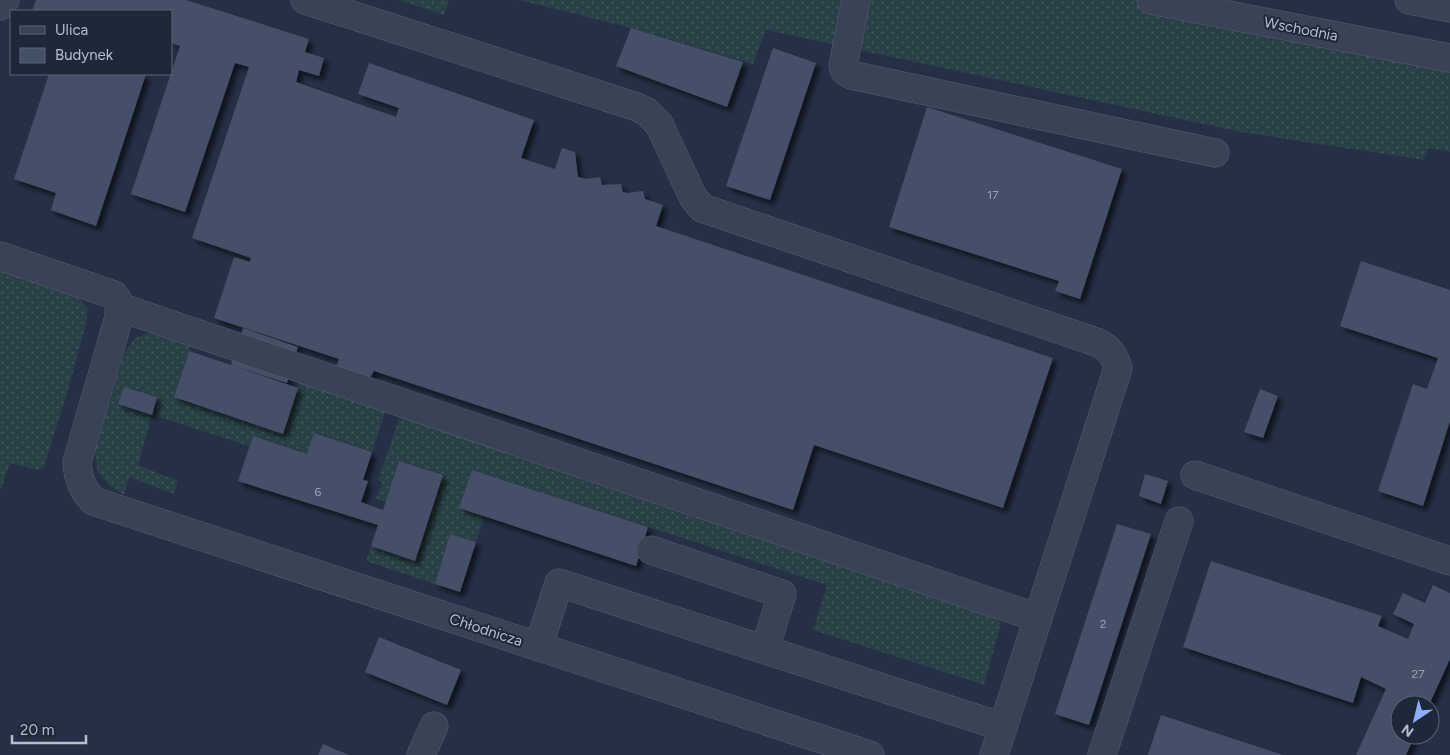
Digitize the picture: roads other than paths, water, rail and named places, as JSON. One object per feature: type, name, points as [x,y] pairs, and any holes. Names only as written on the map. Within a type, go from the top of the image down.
[{"type":"street","points":[[0,6],[4,0]]},
{"type":"street","points":[[305,0],[628,104],[647,112],[659,124],[692,197],[702,208],[1106,346],[1112,353],[1118,368],[994,755]]},
{"type":"street","points":[[856,0],[843,66],[845,71],[851,74],[1215,153]]},
{"type":"street","name":"Wschodnia","points":[[1151,0],[1450,58]]},
{"type":"street","points":[[1409,0],[1450,8]]},
{"type":"street","points":[[0,256],[114,295],[119,307],[1038,618]]},
{"type":"street","name":"Chłodnicza","points":[[119,307],[119,317],[77,462],[78,478],[85,493],[93,501],[870,755]]},
{"type":"street","points":[[1195,475],[1450,561]]},
{"type":"street","points":[[1102,755],[1179,521]]},
{"type":"street","points":[[651,550],[782,594],[764,649]]},
{"type":"street","points":[[538,647],[559,583],[1003,727]]},
{"type":"street","points":[[421,755],[434,726]]}]
